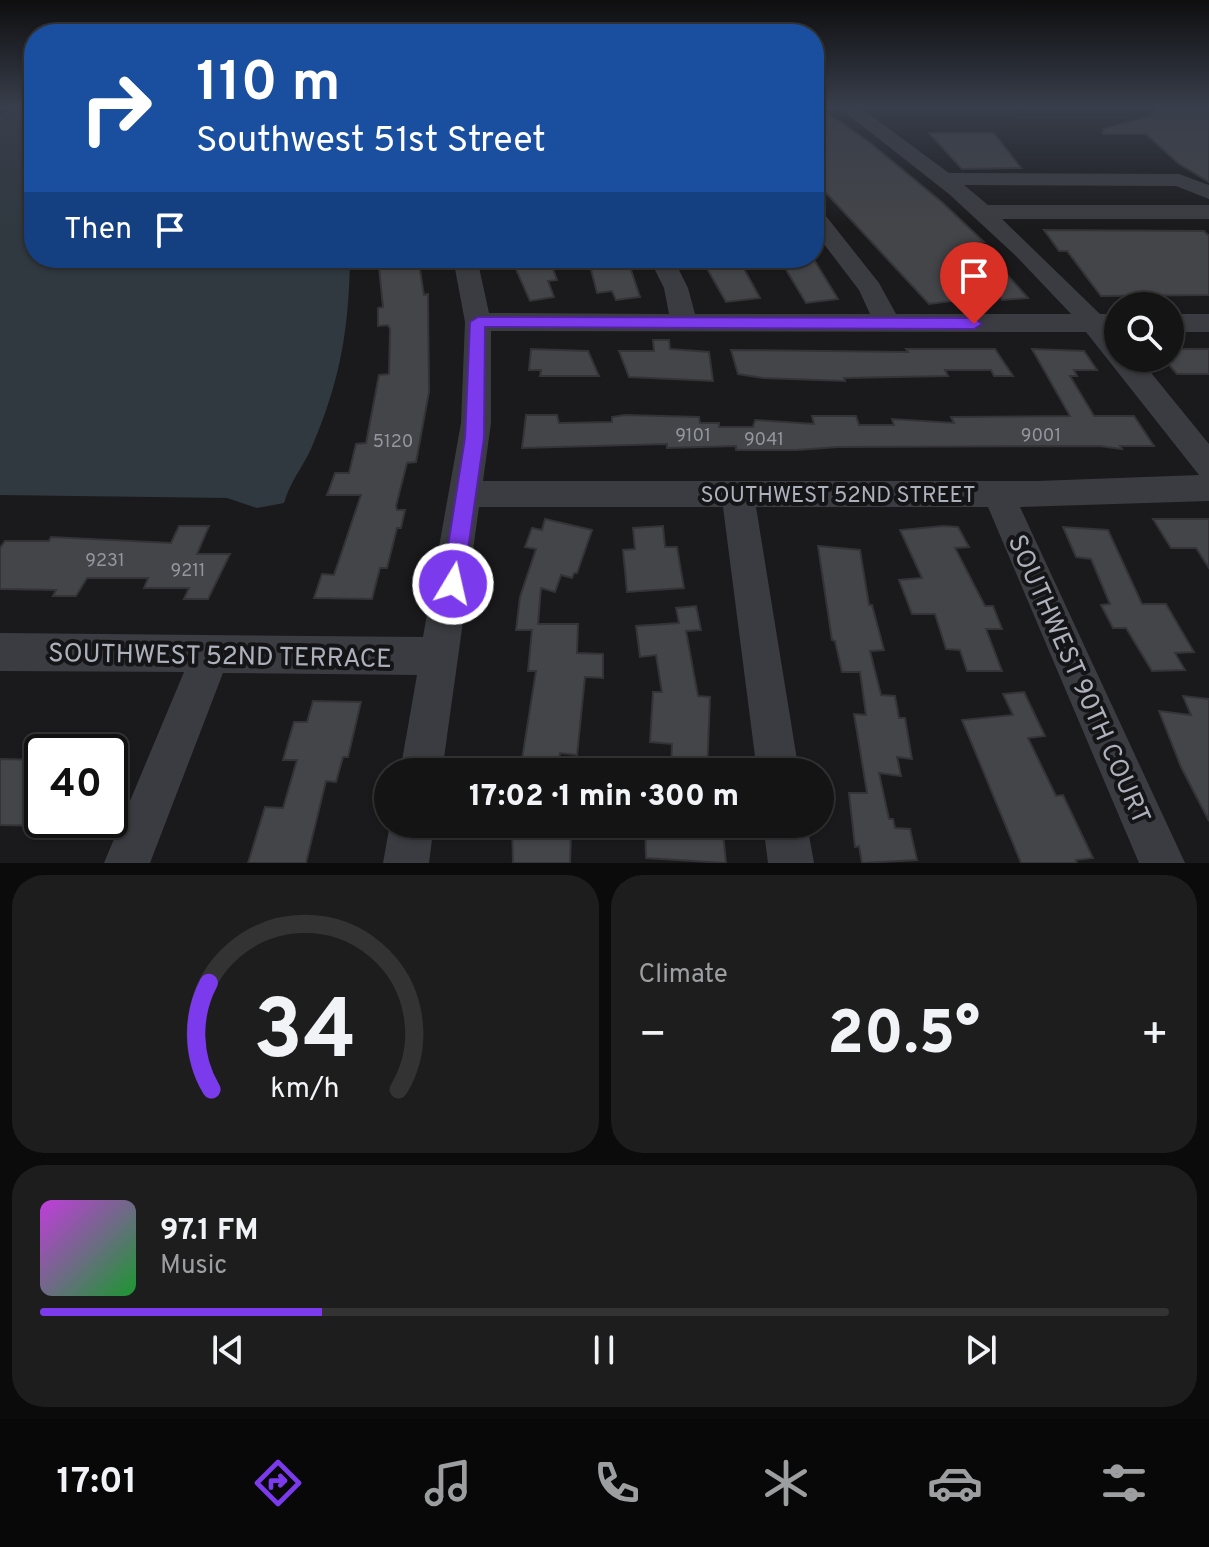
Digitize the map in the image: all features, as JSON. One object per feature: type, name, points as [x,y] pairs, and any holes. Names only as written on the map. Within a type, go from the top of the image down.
[{"type":"street","points":[[902,146],[947,179],[1104,321]]},
{"type":"street","points":[[947,179],[1179,180],[1209,194]]},
{"type":"street","points":[[965,195],[1209,194]]},
{"type":"street","points":[[985,212],[1209,212]]},
{"type":"street","points":[[824,229],[870,288],[888,324]]},
{"type":"street","points":[[423,758],[466,494],[477,404],[478,322],[467,268]]},
{"type":"street","points":[[666,268],[676,288],[684,323]]},
{"type":"street","points":[[478,322],[1104,323]]},
{"type":"street","points":[[1184,323],[1209,323]]},
{"type":"street","points":[[1135,372],[1209,466]]},
{"type":"street","name":"SOUTHWEST 52ND STREET","points":[[466,494],[998,494],[1209,488]]},
{"type":"street","points":[[738,494],[776,758]]},
{"type":"street","name":"SOUTHWEST 90TH COURT","points":[[998,494],[1162,863]]},
{"type":"street","name":"SOUTHWEST 52ND TERRACE","points":[[0,652],[441,656]]},
{"type":"street","points":[[127,863],[211,655]]},
{"type":"street","points":[[406,863],[410,838]]},
{"type":"street","points":[[787,838],[791,863]]},
{"type":"shaded area","points":[[0,146],[24,146],[24,268],[350,268],[348,309],[336,378],[321,425],[284,503],[257,508],[227,498],[0,495]]},
{"type":"building","points":[[824,146],[874,146],[943,203],[984,242],[979,243],[1028,298],[1002,300],[995,287],[976,298],[929,304],[824,191]]},
{"type":"building","points":[[941,146],[1004,146],[1021,168],[962,169]]},
{"type":"building","points":[[1160,146],[1209,146],[1209,182],[1179,164]]},
{"type":"building","points":[[1044,230],[1204,231],[1209,236],[1209,295],[1104,292],[1101,296],[1067,251],[1059,251]]},
{"type":"building","points":[[379,268],[420,268],[424,295],[428,294],[429,392],[416,462],[407,463],[396,506],[397,510],[405,510],[401,528],[397,528],[387,568],[380,568],[372,599],[314,598],[322,574],[334,575],[361,495],[327,495],[335,473],[349,473],[356,444],[366,443],[379,375],[389,374],[390,329],[388,325],[378,326],[378,308],[383,307]]},
{"type":"building","points":[[515,268],[553,268],[557,280],[548,281],[554,297],[530,301]]},
{"type":"building","points":[[591,268],[630,268],[640,297],[616,300],[612,291],[597,293]]},
{"type":"building","points":[[707,268],[744,268],[760,298],[726,302]]},
{"type":"building","points":[[785,268],[819,268],[838,299],[806,303]]},
{"type":"building","points":[[653,340],[669,340],[670,349],[709,352],[713,381],[629,377],[619,351],[654,351]]},
{"type":"building","points":[[531,349],[588,351],[599,376],[540,376],[541,370],[529,370]]},
{"type":"building","points":[[906,349],[995,349],[1013,376],[994,376],[991,370],[945,370],[948,376],[844,378],[845,381],[763,378],[738,374],[731,350],[908,352]]},
{"type":"building","points":[[1032,349],[1084,351],[1097,370],[1074,370],[1077,376],[1070,376],[1094,416],[1134,416],[1154,446],[1120,446],[1122,449],[1099,446],[736,450],[736,446],[667,448],[667,444],[522,448],[526,415],[557,415],[559,423],[612,422],[612,417],[625,415],[699,417],[700,423],[719,423],[719,427],[753,427],[755,420],[814,424],[812,416],[856,416],[859,425],[894,425],[892,419],[954,423],[951,417],[1070,416]]},
{"type":"building","points":[[1184,349],[1209,349],[1209,374],[1175,372],[1184,372]]},
{"type":"building","points":[[545,519],[592,530],[577,573],[572,578],[561,575],[555,592],[541,588],[538,624],[578,624],[577,653],[603,654],[603,678],[585,677],[577,755],[560,753],[559,758],[522,758],[536,671],[528,671],[532,630],[516,630],[520,597],[536,549],[525,547],[532,528],[542,530]]},
{"type":"building","points":[[1153,519],[1209,519],[1209,568],[1196,548],[1171,548]]},
{"type":"building","points":[[179,526],[209,526],[197,554],[230,554],[208,599],[184,599],[189,588],[144,588],[148,578],[87,578],[76,596],[53,596],[56,590],[0,589],[0,548],[5,541],[49,541],[51,537],[171,543]]},
{"type":"building","points":[[663,526],[665,547],[677,547],[684,588],[627,592],[623,550],[635,549],[633,528]]},
{"type":"building","points":[[958,527],[969,547],[955,548],[985,606],[993,606],[1002,629],[986,629],[1002,671],[967,671],[960,650],[946,649],[935,614],[912,614],[899,580],[922,578],[900,530]]},
{"type":"building","points":[[1063,527],[1108,530],[1142,604],[1166,604],[1194,652],[1175,653],[1185,670],[1152,671],[1126,628],[1113,628],[1101,605],[1110,604],[1091,559],[1076,557]]},
{"type":"building","points":[[818,546],[860,550],[869,605],[872,605],[884,650],[870,651],[881,695],[895,696],[899,718],[905,718],[912,759],[897,757],[901,776],[879,773],[889,819],[893,819],[895,828],[910,829],[917,860],[862,863],[859,846],[855,847],[849,793],[867,793],[854,714],[866,715],[860,672],[842,672],[835,641],[832,640]]},
{"type":"building","points":[[696,606],[701,630],[686,631],[698,696],[710,697],[708,758],[671,758],[672,744],[650,742],[653,692],[662,692],[656,655],[640,657],[636,626],[679,623],[676,608]]},
{"type":"building","points":[[1024,692],[1045,736],[1028,738],[1056,796],[1063,795],[1093,858],[1076,860],[1077,863],[1021,863],[962,720],[1013,715],[1003,694]]},
{"type":"building","points":[[1183,696],[1209,699],[1209,821],[1181,767],[1159,711],[1191,715]]},
{"type":"building","points":[[313,701],[361,702],[348,757],[343,757],[336,782],[326,781],[306,863],[248,863],[265,807],[283,808],[297,760],[283,760],[294,722],[307,722]]},
{"type":"building","points":[[0,759],[24,760],[24,826],[0,825]]},
{"type":"building","points":[[512,838],[571,838],[570,863],[513,863]]},
{"type":"building","points":[[645,838],[723,838],[726,863],[646,858]]},
{"type":"route","points":[[453,584],[474,438],[478,322],[974,324]]}]
